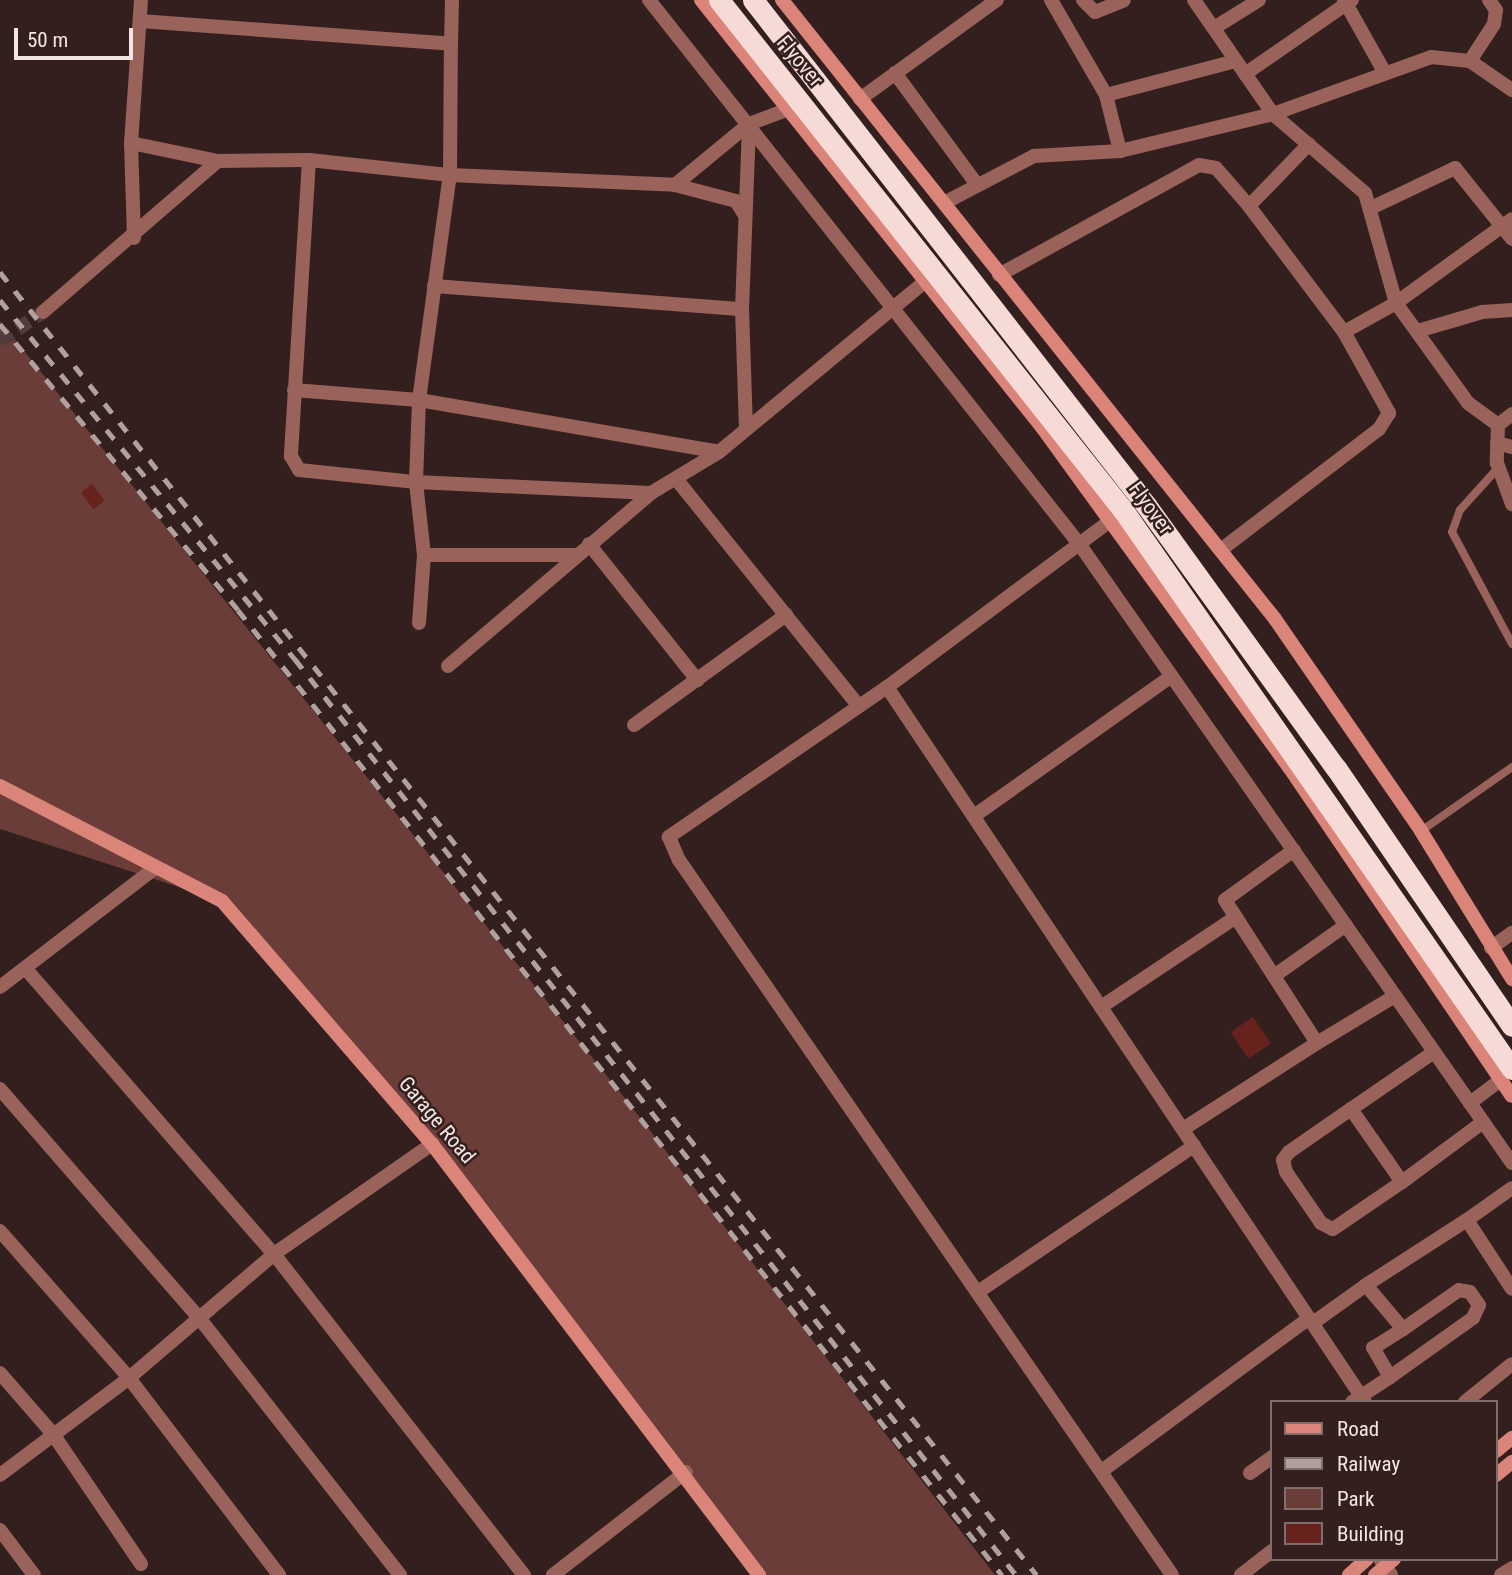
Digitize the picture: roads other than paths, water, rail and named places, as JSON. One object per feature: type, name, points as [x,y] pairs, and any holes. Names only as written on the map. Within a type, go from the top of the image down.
[{"type":"highway","name":"Flyover","points":[[719,0],[962,302],[1123,510],[1507,1075]]},
{"type":"highway","name":"Flyover","points":[[753,0],[981,291],[1242,636],[1512,1026]]},
{"type":"street","points":[[134,238],[131,143],[141,0]]},
{"type":"street","points":[[419,622],[424,555],[416,482],[419,400],[450,176],[452,0]]},
{"type":"street","points":[[649,0],[1080,545],[1512,1163]]},
{"type":"street","points":[[701,0],[927,280],[1110,521],[1289,767],[1507,1075],[1512,1096]]},
{"type":"street","points":[[782,0],[1221,550],[1421,831],[1512,979]]},
{"type":"street","points":[[860,99],[997,0]]},
{"type":"street","points":[[1051,0],[1106,95],[1119,151]]},
{"type":"street","points":[[1083,0],[1095,12],[1125,0]]},
{"type":"street","points":[[1210,23],[1259,0]]},
{"type":"street","points":[[1470,61],[1494,24],[1496,10],[1489,0]]},
{"type":"street","points":[[1195,1],[1273,114],[1365,193],[1373,207],[1396,303],[1420,330],[1468,403],[1498,425],[1505,445],[1498,468],[1512,504]]},
{"type":"street","points":[[1245,74],[1348,1],[1385,73]]},
{"type":"street","points":[[140,21],[451,44]]},
{"type":"street","points":[[944,203],[975,182],[1034,156],[1119,151],[1273,114],[1431,57],[1470,61],[1512,90]]},
{"type":"street","points":[[1106,95],[1236,61]]},
{"type":"street","points":[[895,73],[975,182]]},
{"type":"street","points":[[675,185],[749,124],[789,109]]},
{"type":"street","points":[[746,429],[742,309],[749,124]]},
{"type":"street","points":[[131,143],[218,161],[309,160],[450,176],[675,185],[736,201],[744,214]]},
{"type":"street","points":[[1249,206],[1309,144]]},
{"type":"street","points":[[309,160],[291,456],[299,470],[416,482],[651,493]]},
{"type":"street","points":[[43,312],[134,238],[218,161]]},
{"type":"street","points":[[999,275],[1199,165],[1216,168],[1249,206],[1344,332],[1384,395],[1385,421],[1221,550]]},
{"type":"street","points":[[1344,332],[1396,303],[1509,229],[1455,168],[1373,207]]},
{"type":"street","points":[[448,666],[651,493],[677,480],[719,452],[927,280]]},
{"type":"street","points":[[434,286],[742,309]]},
{"type":"street","points":[[1420,330],[1482,312],[1512,310]]},
{"type":"street","points":[[294,390],[419,400],[719,452]]},
{"type":"street","points":[[1498,425],[1512,414]]},
{"type":"street","points":[[677,480],[859,706]]},
{"type":"street","points":[[1110,521],[887,687],[678,826],[669,837],[671,848],[1103,1470],[1172,1575]]},
{"type":"street","points":[[589,544],[697,680]]},
{"type":"street","points":[[424,555],[577,555]]},
{"type":"street","points":[[634,725],[786,615]]},
{"type":"street","points":[[974,816],[1172,676]]},
{"type":"street","points":[[887,687],[1311,1321],[1359,1400],[1473,1318],[1479,1304],[1469,1293],[1459,1290],[1373,1348],[1390,1377]]},
{"type":"street","name":"Garage Road","points":[[0,786],[154,869],[222,901],[432,1144],[686,1472],[759,1575]]},
{"type":"street","points":[[1294,850],[1228,893],[1225,900],[1317,1043]]},
{"type":"street","points":[[0,987],[154,869]]},
{"type":"street","points":[[1101,1007],[1236,917]]},
{"type":"street","points":[[1274,976],[1346,925]]},
{"type":"street","points":[[1491,948],[1512,933]]},
{"type":"street","points":[[25,968],[274,1254],[523,1575]]},
{"type":"street","points":[[1183,1129],[1395,996]]},
{"type":"street","points":[[1434,1052],[1289,1152],[1283,1160],[1286,1172],[1321,1223],[1334,1229],[1483,1122]]},
{"type":"street","points":[[1470,1102],[1507,1075]]},
{"type":"street","points":[[0,1089],[200,1319],[400,1575]]},
{"type":"street","points":[[1351,1109],[1402,1182]]},
{"type":"street","points":[[0,1475],[129,1378],[274,1254],[432,1144]]},
{"type":"street","points":[[978,1292],[1194,1146]]},
{"type":"street","points":[[1103,1470],[1311,1321],[1512,1188]]},
{"type":"street","points":[[1467,1220],[1512,1289]]},
{"type":"street","points":[[0,1231],[129,1378],[279,1575]]},
{"type":"street","points":[[1366,1285],[1403,1329]]},
{"type":"street","points":[[1467,1400],[1512,1364]]},
{"type":"street","points":[[0,1373],[54,1434],[141,1564]]},
{"type":"street","points":[[1498,1449],[1512,1438]]},
{"type":"street","points":[[1250,1473],[1270,1458]]},
{"type":"street","points":[[1498,1473],[1512,1462]]},
{"type":"street","points":[[553,1575],[686,1472]]},
{"type":"street","points":[[0,1530],[34,1575]]},
{"type":"street","points":[[1241,1575],[1270,1553]]},
{"type":"street","points":[[1349,1575],[1365,1561]]},
{"type":"street","points":[[1501,1575],[1512,1568]]},
{"type":"lane","points":[[1498,468],[1460,510],[1452,533],[1512,644]]},
{"type":"lane","points":[[1421,831],[1512,767]]},
{"type":"tunnel","points":[[0,341],[43,312]]},
{"type":"railway","points":[[0,272],[1037,1575]]},
{"type":"railway","points":[[0,300],[295,659],[1016,1575]]},
{"type":"railway","points":[[0,324],[238,610],[1002,1575]]}]
